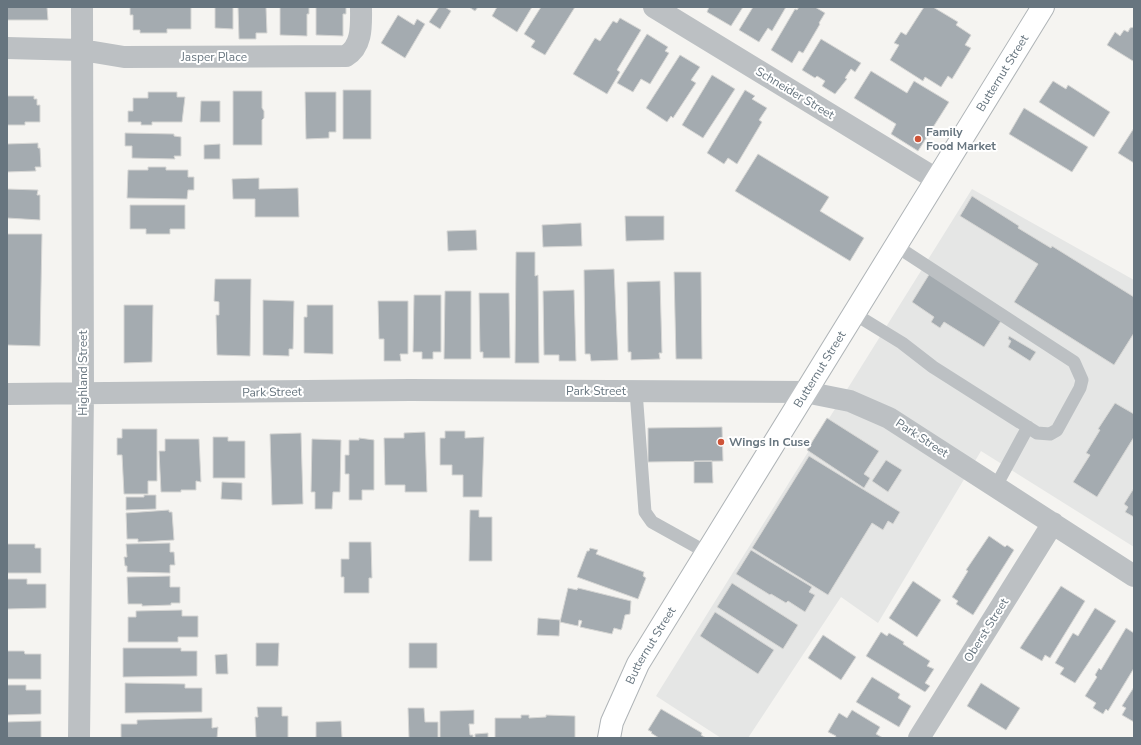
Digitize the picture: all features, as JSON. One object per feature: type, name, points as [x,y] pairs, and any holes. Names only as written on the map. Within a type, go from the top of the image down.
[{"type":"street","name":"Highland Street","points":[[80,738],[83,393],[82,7]]},
{"type":"street","name":"Jasper Place","points":[[7,48],[82,50],[124,57],[346,56],[353,52],[361,33],[361,7]]},
{"type":"street","name":"Schneider Street","points":[[654,7],[936,180]]},
{"type":"street","name":"Butternut Street","points":[[609,738],[612,722],[638,664],[1043,7]]},
{"type":"street","name":"Park Street","points":[[7,394],[402,390],[805,392],[850,401],[889,418],[1053,522],[1134,576]]},
{"type":"street","name":"Oberst Street","points":[[919,738],[1053,522]]},
{"type":"lane","points":[[853,313],[902,343],[933,367],[1032,430],[1050,434],[1057,430],[1080,388],[1082,380],[1074,362],[896,246]]},
{"type":"lane","points":[[636,391],[645,512],[652,522],[706,552]]},
{"type":"lane","points":[[996,486],[1032,430]]},
{"type":"shaded area","points":[[972,189],[1134,280],[1134,547],[981,451],[878,623],[841,597],[748,738],[721,738],[656,696]]},
{"type":"building","points":[[7,7],[47,7],[48,20],[7,20]]},
{"type":"building","points":[[130,7],[191,7],[191,29],[167,29],[167,33],[140,33],[140,30],[133,30],[133,15],[130,15]]},
{"type":"building","points":[[215,7],[233,7],[233,29],[215,28]]},
{"type":"building","points":[[238,7],[266,7],[267,33],[256,33],[256,39],[239,39]]},
{"type":"building","points":[[280,7],[309,7],[309,14],[307,14],[307,36],[280,35]]},
{"type":"building","points":[[316,7],[346,7],[346,14],[343,14],[343,36],[316,35]]},
{"type":"building","points":[[439,7],[445,7],[451,11],[440,29],[429,22]]},
{"type":"building","points":[[469,7],[478,7],[475,11]]},
{"type":"building","points":[[497,7],[532,7],[517,32],[492,16]]},
{"type":"building","points":[[541,7],[575,7],[545,55],[531,47],[535,41],[524,34]]},
{"type":"building","points":[[709,7],[743,7],[731,26],[707,12]]},
{"type":"building","points":[[753,7],[786,7],[772,31],[768,28],[759,42],[739,30]]},
{"type":"building","points":[[799,7],[815,7],[825,13],[803,53],[799,51],[792,63],[771,50],[795,9],[797,10]]},
{"type":"building","points":[[924,7],[933,7],[958,22],[956,25],[971,35],[965,45],[971,48],[952,79],[948,76],[941,87],[925,77],[923,81],[890,60],[899,45],[894,43],[901,32],[906,35]]},
{"type":"building","points":[[398,15],[414,25],[417,19],[425,24],[405,58],[381,43]]},
{"type":"building","points":[[620,18],[641,30],[617,70],[620,72],[607,94],[573,74],[595,38],[600,41],[613,21],[617,23]]},
{"type":"building","points":[[1134,27],[1133,61],[1107,45],[1115,32],[1120,36],[1124,30],[1128,32],[1130,28]]},
{"type":"building","points":[[647,34],[668,47],[665,51],[669,53],[650,84],[641,79],[633,92],[617,83]]},
{"type":"building","points":[[821,39],[861,63],[855,72],[851,69],[845,78],[847,79],[835,94],[822,86],[825,81],[817,76],[815,78],[802,70]]},
{"type":"building","points":[[680,55],[700,67],[691,80],[696,83],[673,118],[671,116],[667,122],[646,108]]},
{"type":"building","points":[[871,71],[907,93],[914,81],[949,102],[918,151],[891,134],[896,124],[854,98]]},
{"type":"building","points":[[712,75],[735,89],[703,138],[682,125]]},
{"type":"building","points":[[1053,81],[1066,89],[1068,85],[1110,112],[1094,137],[1039,102]]},
{"type":"building","points":[[343,90],[371,90],[371,139],[343,139]]},
{"type":"building","points":[[745,90],[755,96],[752,99],[767,108],[759,120],[762,122],[737,164],[728,158],[724,164],[707,153]]},
{"type":"building","points":[[233,91],[262,91],[262,108],[264,111],[264,118],[262,120],[262,145],[233,145]]},
{"type":"building","points":[[148,92],[177,92],[177,97],[185,97],[182,122],[152,122],[152,125],[141,125],[141,122],[128,122],[128,111],[133,111],[133,98],[148,98]]},
{"type":"building","points":[[305,92],[336,92],[336,132],[329,132],[329,138],[306,139]]},
{"type":"building","points":[[7,96],[34,96],[34,99],[37,99],[37,105],[40,105],[40,122],[25,122],[25,125],[7,125]]},
{"type":"building","points":[[201,101],[220,101],[220,122],[200,122]]},
{"type":"building","points":[[1024,108],[1088,147],[1072,172],[1009,134]]},
{"type":"building","points":[[1134,128],[1134,163],[1118,153]]},
{"type":"building","points":[[125,133],[174,134],[174,136],[181,137],[181,156],[174,156],[175,159],[132,158],[132,146],[125,146]]},
{"type":"building","points":[[38,143],[38,148],[40,148],[41,167],[35,167],[36,171],[7,172],[7,144]]},
{"type":"building","points":[[220,144],[220,159],[204,159],[204,145]]},
{"type":"building","points":[[758,154],[829,197],[820,211],[864,238],[850,261],[735,191]]},
{"type":"building","points":[[148,167],[166,167],[166,170],[188,170],[188,177],[194,177],[194,190],[188,190],[187,199],[127,198],[128,170],[148,170]]},
{"type":"building","points":[[259,178],[259,189],[298,188],[299,217],[255,217],[255,199],[233,199],[232,179]]},
{"type":"building","points":[[7,189],[38,190],[37,195],[40,195],[40,220],[7,218]]},
{"type":"building","points":[[972,196],[1019,226],[1018,228],[1051,248],[1052,246],[1134,297],[1134,333],[1114,365],[1014,302],[1038,264],[960,216]]},
{"type":"building","points":[[130,205],[185,205],[185,229],[170,229],[170,234],[146,234],[146,229],[130,229]]},
{"type":"building","points":[[625,216],[664,216],[664,240],[626,241]]},
{"type":"building","points":[[581,223],[582,246],[543,247],[542,225]]},
{"type":"building","points":[[476,230],[477,250],[448,251],[447,231]]},
{"type":"building","points":[[7,234],[42,234],[40,346],[7,345]]},
{"type":"building","points":[[516,252],[535,252],[535,276],[538,275],[539,363],[515,363]]},
{"type":"building","points":[[614,269],[618,360],[591,361],[590,354],[585,354],[584,270]]},
{"type":"building","points":[[674,272],[701,272],[702,359],[676,359]]},
{"type":"building","points":[[930,273],[1001,321],[984,347],[944,322],[940,328],[931,322],[934,317],[912,302]]},
{"type":"building","points":[[215,279],[251,279],[250,356],[217,355],[216,315],[219,315],[219,302],[214,301]]},
{"type":"building","points":[[660,281],[662,353],[659,353],[660,359],[631,360],[631,352],[628,352],[627,282]]},
{"type":"building","points":[[574,290],[576,361],[559,361],[559,355],[544,355],[543,291]]},
{"type":"building","points":[[445,291],[471,291],[471,359],[444,359]]},
{"type":"building","points":[[479,293],[509,293],[510,358],[483,358],[483,352],[480,352]]},
{"type":"building","points":[[414,295],[441,295],[441,352],[433,352],[433,359],[422,359],[422,352],[413,352]]},
{"type":"building","points":[[263,300],[294,301],[293,349],[289,349],[289,356],[263,355]]},
{"type":"building","points":[[378,301],[408,301],[408,354],[400,354],[401,361],[384,361],[384,339],[379,339]]},
{"type":"building","points":[[124,305],[153,305],[152,362],[124,363]]},
{"type":"building","points":[[307,305],[333,305],[333,354],[304,353],[304,317],[307,317]]},
{"type":"building","points":[[1009,336],[1036,352],[1030,361],[1008,347],[1011,341],[1008,339]]},
{"type":"building","points":[[1115,403],[1134,414],[1134,437],[1097,497],[1073,482],[1090,455],[1086,453],[1100,430],[1098,429]]},
{"type":"building","points":[[827,418],[879,451],[864,474],[870,478],[864,488],[807,450]]},
{"type":"building","points":[[722,427],[723,461],[648,462],[648,428]]},
{"type":"building","points":[[122,429],[157,429],[157,481],[148,481],[148,494],[124,494],[122,455],[117,455],[117,438],[122,438]]},
{"type":"building","points":[[445,431],[465,431],[465,438],[484,437],[482,497],[463,497],[463,475],[452,475],[452,465],[440,465],[440,438],[445,438]]},
{"type":"building","points":[[425,432],[427,492],[405,492],[405,485],[385,485],[384,438],[404,438],[404,433]]},
{"type":"building","points":[[301,433],[303,504],[272,505],[270,434]]},
{"type":"building","points":[[213,437],[228,437],[228,441],[245,441],[245,478],[213,478]]},
{"type":"building","points":[[359,438],[374,440],[374,490],[362,490],[362,500],[349,500],[349,474],[345,474],[345,455],[349,455],[349,440],[359,440]]},
{"type":"building","points":[[165,439],[199,439],[201,482],[196,481],[196,490],[161,492],[159,451],[165,451]]},
{"type":"building","points":[[312,439],[341,440],[340,492],[333,492],[332,509],[315,509],[315,492],[311,492]]},
{"type":"building","points":[[809,456],[900,512],[893,524],[888,521],[883,530],[872,523],[828,595],[752,548]]},
{"type":"building","points":[[886,460],[902,470],[888,492],[872,481]]},
{"type":"building","points":[[694,461],[712,461],[713,483],[694,483]]},
{"type":"building","points":[[222,482],[242,483],[242,500],[221,499]]},
{"type":"building","points":[[1134,488],[1134,517],[1125,512],[1128,507],[1124,504]]},
{"type":"building","points":[[144,495],[156,495],[156,509],[126,510],[126,497],[144,497]]},
{"type":"building","points":[[169,510],[169,512],[172,512],[174,540],[138,542],[138,539],[127,539],[126,513]]},
{"type":"building","points":[[470,510],[479,510],[479,517],[492,517],[492,561],[469,561]]},
{"type":"building","points":[[989,536],[1005,547],[1007,545],[1014,550],[973,615],[956,604],[958,601],[952,597],[968,571],[966,570]]},
{"type":"building","points":[[349,542],[371,542],[372,578],[369,578],[369,593],[344,593],[344,577],[341,577],[341,559],[349,559]]},
{"type":"building","points":[[170,543],[170,552],[174,552],[175,565],[170,565],[170,573],[127,572],[124,557],[127,557],[126,544]]},
{"type":"building","points":[[7,544],[35,544],[35,548],[41,548],[41,573],[7,573]]},
{"type":"building","points":[[590,548],[598,550],[596,554],[644,572],[643,576],[646,578],[638,599],[577,577],[587,551],[589,551]]},
{"type":"building","points":[[751,550],[812,587],[809,592],[815,595],[805,612],[788,601],[786,603],[771,594],[770,595],[736,574]]},
{"type":"building","points":[[170,576],[170,587],[180,587],[180,603],[171,603],[171,605],[142,606],[142,604],[128,604],[127,577]]},
{"type":"building","points":[[7,579],[27,579],[27,584],[46,584],[46,608],[7,609]]},
{"type":"building","points":[[913,581],[941,600],[917,637],[889,618]]},
{"type":"building","points":[[732,583],[798,625],[783,649],[717,607]]},
{"type":"building","points":[[1061,586],[1085,601],[1050,658],[1045,655],[1042,661],[1020,648]]},
{"type":"building","points":[[568,588],[577,590],[578,588],[631,601],[630,614],[625,615],[621,630],[614,628],[612,634],[580,627],[582,621],[579,620],[578,626],[560,622]]},
{"type":"building","points":[[1095,608],[1116,621],[1075,683],[1060,674],[1064,668],[1055,663],[1073,633],[1078,636]]},
{"type":"building","points":[[182,610],[182,616],[198,616],[198,637],[178,637],[178,642],[128,642],[128,617],[136,617],[136,611]]},
{"type":"building","points":[[715,612],[774,650],[758,674],[700,636]]},
{"type":"building","points":[[538,618],[560,620],[559,636],[537,635]]},
{"type":"building","points":[[1126,628],[1134,633],[1134,668],[1108,711],[1106,709],[1103,714],[1093,708],[1096,703],[1085,696],[1097,677],[1095,675],[1099,668],[1101,670]]},
{"type":"building","points":[[881,632],[887,636],[889,633],[930,661],[927,666],[934,669],[925,683],[930,686],[925,692],[866,656]]},
{"type":"building","points":[[823,635],[856,657],[841,680],[808,658]]},
{"type":"building","points":[[256,643],[279,643],[278,666],[256,666]]},
{"type":"building","points":[[409,643],[437,643],[437,668],[409,668]]},
{"type":"building","points":[[123,648],[181,648],[181,651],[197,651],[197,676],[123,677]]},
{"type":"building","points":[[7,651],[24,651],[25,654],[41,654],[41,679],[7,679]]},
{"type":"building","points":[[227,654],[228,674],[216,674],[215,655]]},
{"type":"building","points":[[872,677],[900,694],[898,698],[911,706],[899,727],[856,702]]},
{"type":"building","points":[[125,683],[185,684],[185,688],[202,688],[202,712],[125,713]]},
{"type":"building","points":[[981,683],[1020,708],[1006,730],[967,706]]},
{"type":"building","points":[[7,685],[26,685],[26,690],[41,690],[41,714],[7,715]]},
{"type":"building","points":[[1134,687],[1134,722],[1122,715],[1126,708],[1122,706]]},
{"type":"building","points":[[257,707],[282,707],[282,716],[288,716],[288,738],[256,738],[255,717],[258,717]]},
{"type":"building","points":[[408,708],[424,708],[425,722],[438,722],[438,738],[409,738]]},
{"type":"building","points":[[661,709],[702,733],[701,735],[706,738],[659,738],[651,733],[652,732],[648,730]]},
{"type":"building","points":[[474,710],[474,724],[469,724],[470,735],[473,735],[473,738],[440,738],[440,711]]},
{"type":"building","points":[[852,710],[880,727],[876,734],[883,738],[835,738],[836,736],[828,732],[839,713],[847,718]]},
{"type":"building","points":[[521,715],[529,715],[529,718],[546,717],[546,715],[575,716],[575,738],[495,738],[495,718],[521,718]]},
{"type":"building","points":[[212,718],[212,728],[218,727],[217,738],[121,738],[121,724],[137,724],[137,720]]},
{"type":"building","points":[[41,721],[41,738],[7,738],[7,722]]},
{"type":"building","points":[[341,721],[342,738],[313,738],[316,737],[316,722]]},
{"type":"building","points":[[488,733],[488,738],[475,738],[475,734]]},
{"type":"place","name":"Family Food Market","points":[[918,139]]},
{"type":"place","name":"Wings In Cuse","points":[[721,442]]}]
